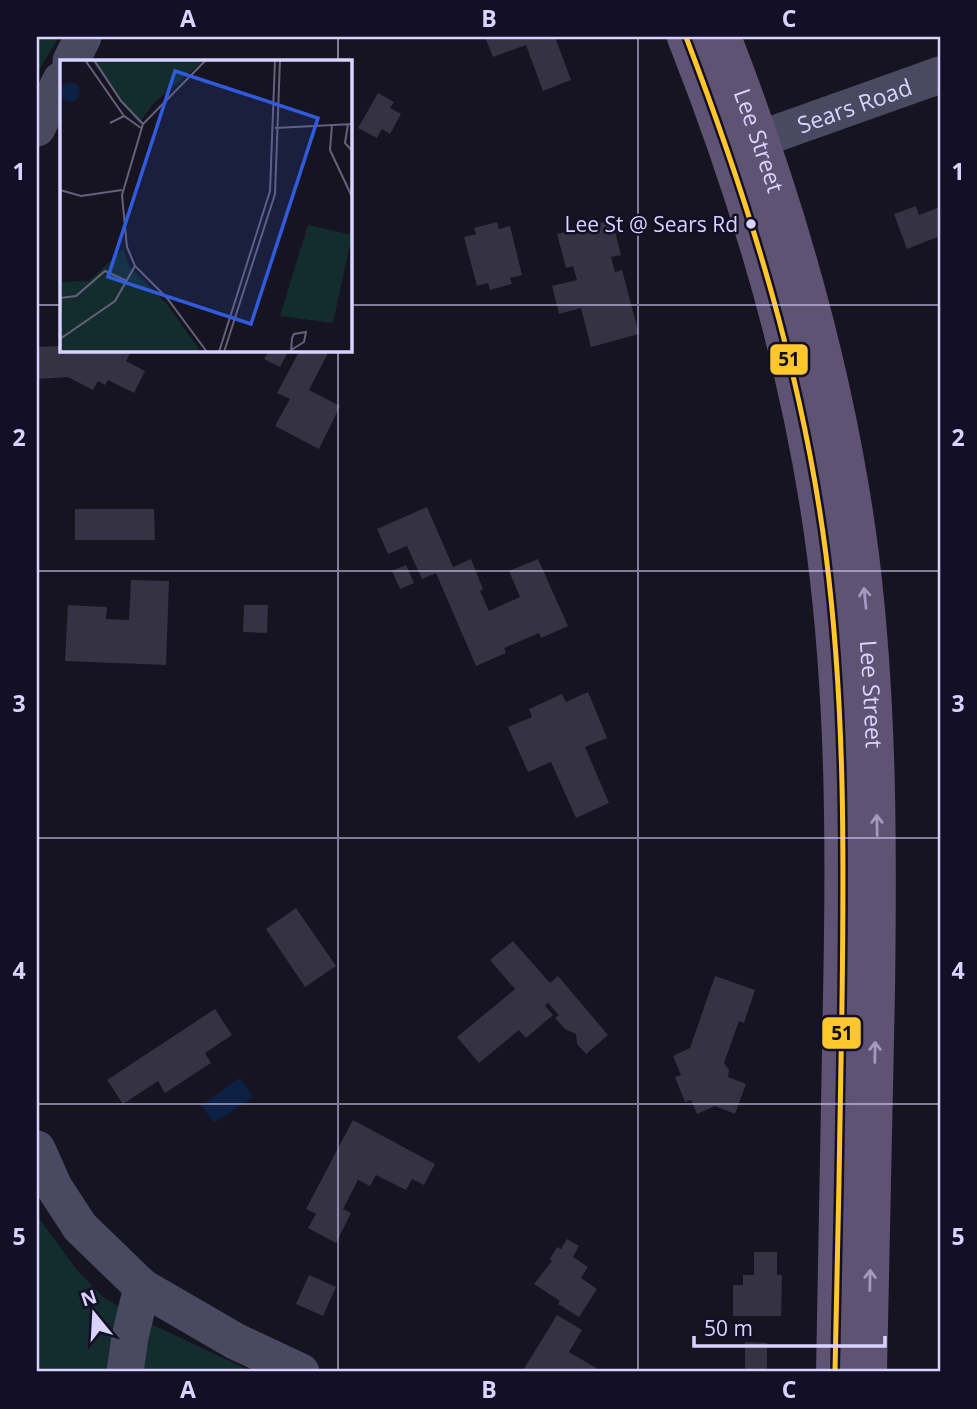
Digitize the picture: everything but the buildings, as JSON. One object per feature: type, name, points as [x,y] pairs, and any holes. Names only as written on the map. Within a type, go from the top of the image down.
[{"type":"main road","name":"Lee Street","points":[[686,37],[788,226],[826,359],[859,548],[876,734],[878,860],[868,1372]]},
{"type":"main road","name":"Lee Street","points":[[722,37],[761,249],[793,367],[826,553],[838,666],[842,722],[844,860],[835,1372]]},
{"type":"street","points":[[72,60],[83,37]]},
{"type":"street","name":"Sears Road","points":[[744,145],[940,75]]},
{"type":"street","points":[[37,128],[60,82]]},
{"type":"street","points":[[37,1149],[54,1187],[80,1227],[142,1287],[235,1341],[301,1372]]},
{"type":"street","points":[[125,1372],[142,1287]]},
{"type":"green space","points":[[37,37],[59,37],[37,73]]},
{"type":"green space","points":[[37,1216],[77,1270],[104,1298],[149,1323],[253,1372],[37,1372]]},
{"type":"water","points":[[240,1078],[253,1097],[214,1123],[201,1105]]},
{"type":"transit line","name":"51","points":[[686,37],[732,164],[771,292],[803,422],[826,555],[837,667],[843,835],[835,1372]]},
{"type":"place","name":"Lee St @ Sears Rd","points":[[751,224]]}]
